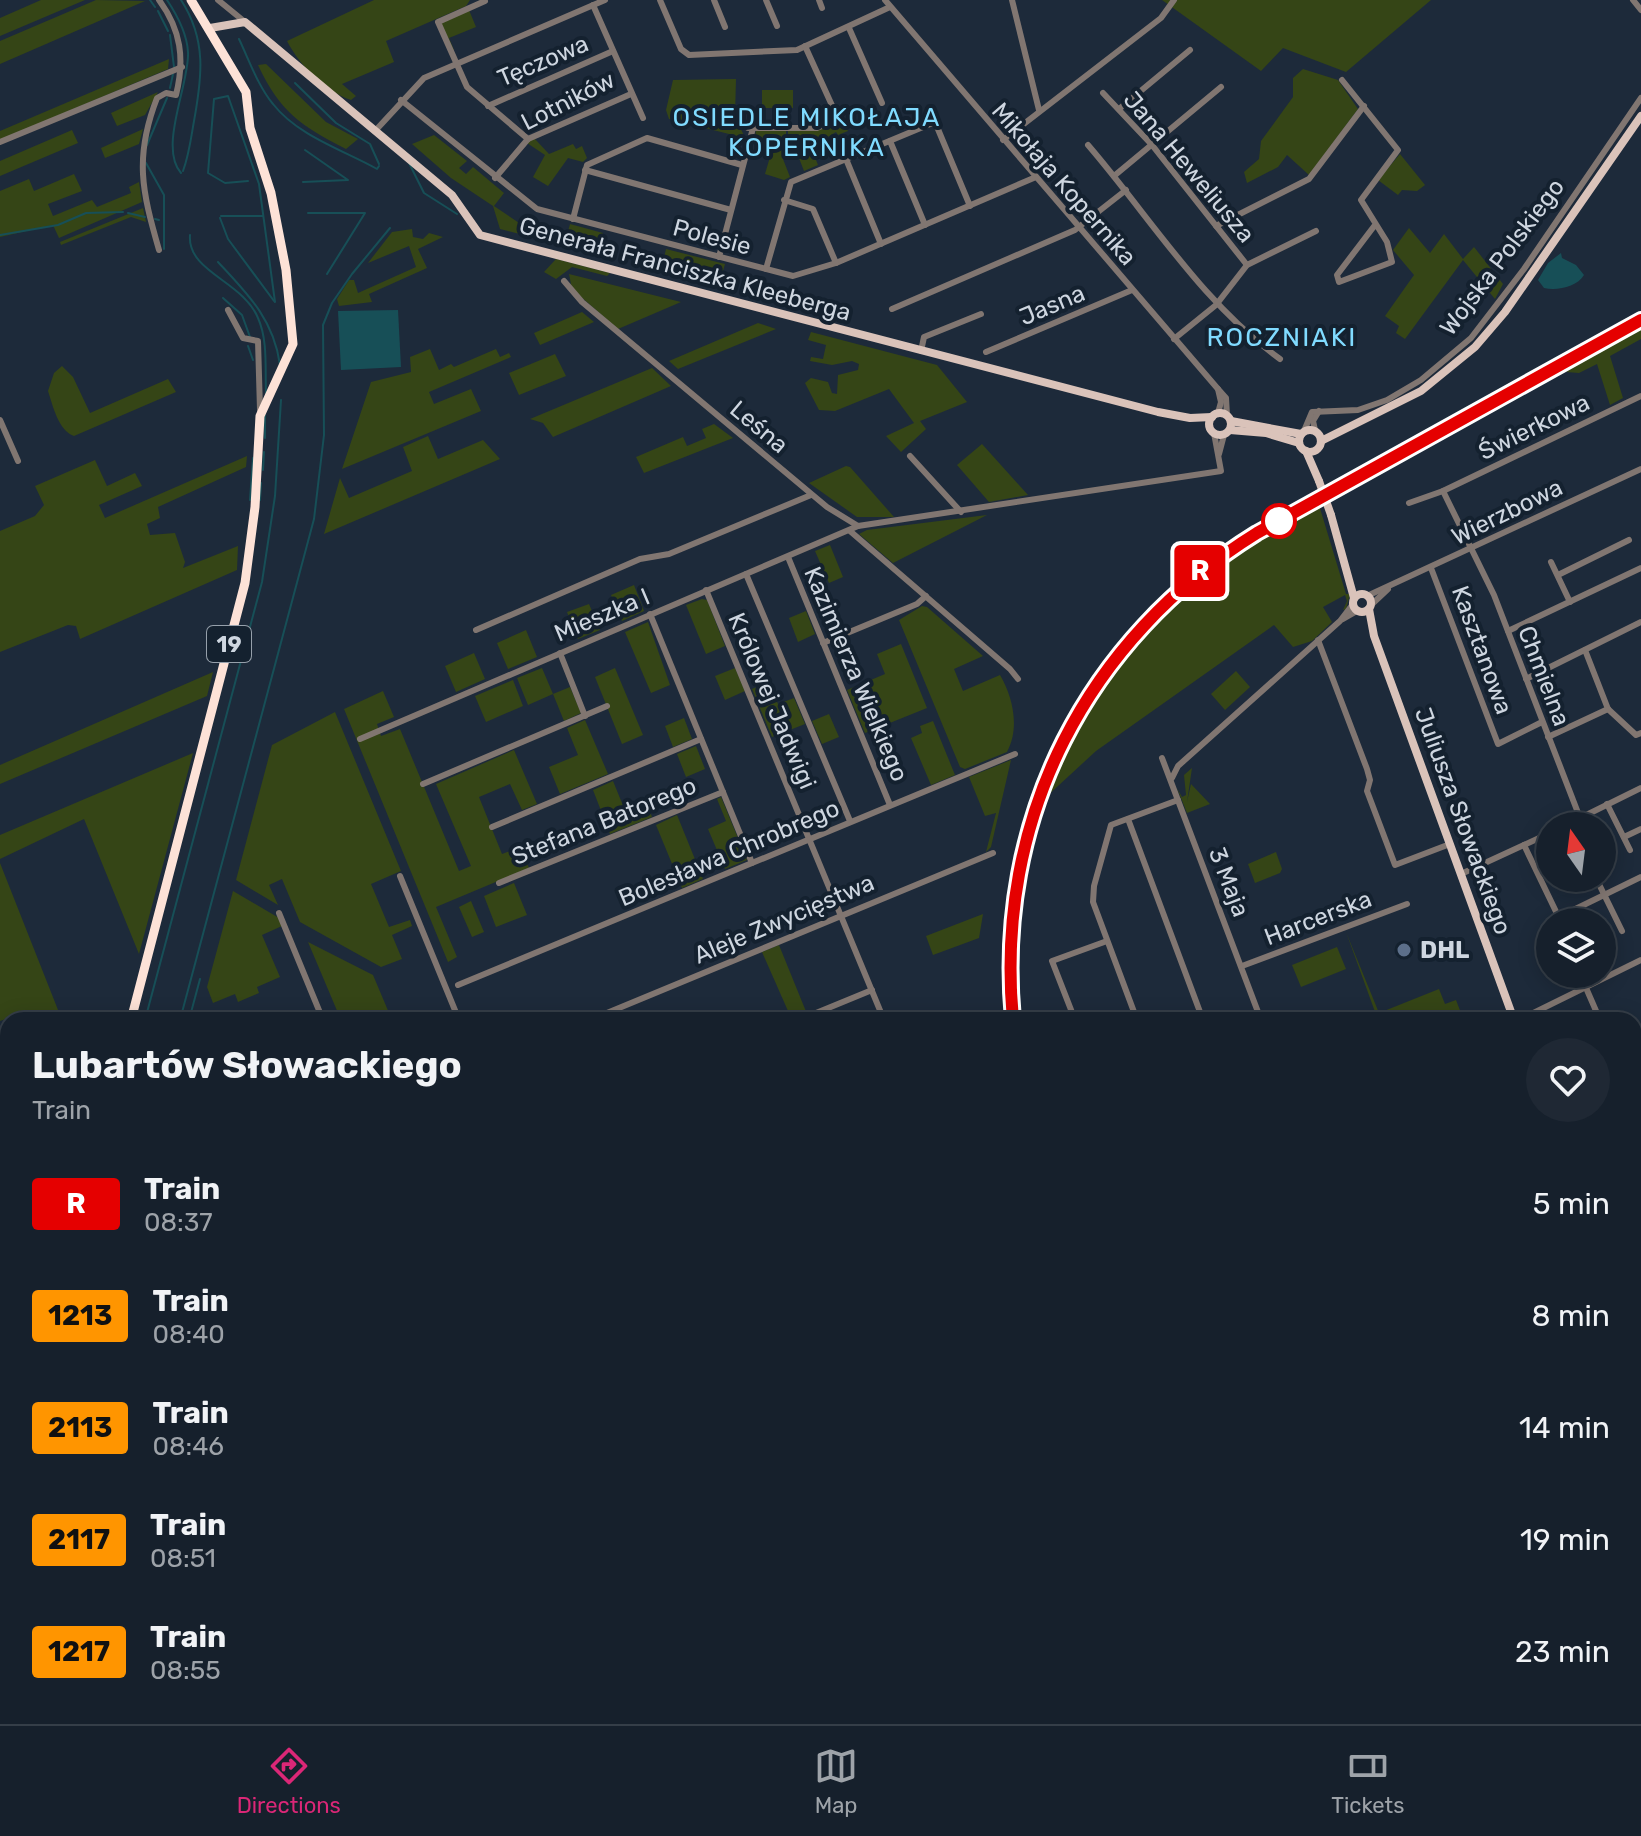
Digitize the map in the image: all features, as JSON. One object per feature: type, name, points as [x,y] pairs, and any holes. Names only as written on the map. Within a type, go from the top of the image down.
[{"type":"highway","name":"19","points":[[133,1012],[245,583],[255,507],[260,416],[293,344],[290,299],[271,193],[248,119],[246,92],[191,0]]},
{"type":"main road","points":[[210,28],[245,22]]},
{"type":"main road","name":"Generała Franciszka Kleeberga","points":[[245,22],[452,195],[480,235],[1190,418],[1305,442],[1318,435]]},
{"type":"main road","name":"Wojska Polskiego","points":[[1318,435],[1344,429],[1421,391],[1482,339],[1641,116]]},
{"type":"main road","points":[[1305,442],[1318,435]]},
{"type":"main road","name":"Juliusza Słowackiego","points":[[1305,442],[1348,568],[1513,1012]]},
{"type":"street","points":[[159,0],[176,30],[182,67],[176,95],[166,93],[157,98],[140,155],[159,250]]},
{"type":"street","name":"Generała Franciszka Kleeberga","points":[[218,0],[245,22]]},
{"type":"street","points":[[375,131],[424,78],[605,0]]},
{"type":"street","points":[[660,0],[681,49],[689,55],[779,53],[849,28],[890,7]]},
{"type":"street","points":[[714,0],[725,27]]},
{"type":"street","points":[[766,0],[777,26]]},
{"type":"street","points":[[819,0],[822,8]]},
{"type":"street","name":"Mikołaja Kopernika","points":[[885,0],[1226,398],[1220,424]]},
{"type":"street","points":[[1012,0],[1039,110]]},
{"type":"street","points":[[1003,140],[1161,18],[1174,0]]},
{"type":"street","points":[[1633,0],[1641,10]]},
{"type":"street","points":[[485,1],[438,22],[467,88],[528,139]]},
{"type":"street","name":"Lotników","points":[[495,178],[528,139],[631,94],[593,5]]},
{"type":"street","points":[[849,28],[882,103]]},
{"type":"street","points":[[719,257],[750,128],[821,127],[835,119],[805,46]]},
{"type":"street","points":[[1119,109],[1190,50]]},
{"type":"street","name":"Tęczowa","points":[[488,106],[613,51]]},
{"type":"street","points":[[0,142],[182,67]]},
{"type":"street","points":[[1342,80],[1398,150],[1361,200],[1375,225],[1393,258],[1388,266],[1339,282],[1337,275],[1375,225]]},
{"type":"street","points":[[1114,176],[1221,87]]},
{"type":"street","name":"Jana Heweliusza","points":[[1103,93],[1152,145],[1247,265]]},
{"type":"street","points":[[631,94],[643,118]]},
{"type":"street","name":"Wojska Polskiego","points":[[1319,411],[1358,410],[1387,400],[1421,380],[1471,338],[1524,269],[1641,98]]},
{"type":"street","name":"Polesie","points":[[401,100],[537,209],[800,276],[1036,177]]},
{"type":"street","points":[[1216,226],[1309,179],[1364,106]]},
{"type":"street","points":[[766,269],[788,186],[795,179],[935,122],[970,206]]},
{"type":"street","points":[[573,219],[585,170],[596,158],[647,138],[742,165]]},
{"type":"street","points":[[890,141],[925,225]]},
{"type":"street","points":[[1088,145],[1216,305],[1243,332],[1280,359]]},
{"type":"street","points":[[846,159],[881,244]]},
{"type":"street","points":[[585,170],[731,210]]},
{"type":"street","points":[[892,309],[1078,227],[1126,190]]},
{"type":"street","points":[[784,200],[813,209],[836,263]]},
{"type":"street","points":[[1174,339],[1216,305],[1247,265],[1316,231]]},
{"type":"street","name":"Leśna","points":[[564,281],[582,302],[811,495],[835,514],[858,526]]},
{"type":"street","name":"Jasna","points":[[986,352],[1132,290]]},
{"type":"street","points":[[228,310],[243,338],[258,341],[260,416]]},
{"type":"street","points":[[921,351],[924,337],[981,314]]},
{"type":"street","name":"Świerkowa","points":[[1409,503],[1443,491],[1641,396]]},
{"type":"street","points":[[1318,435],[1313,422],[1319,411]]},
{"type":"street","points":[[1305,442],[1309,416],[1319,411]]},
{"type":"street","points":[[0,420],[18,461]]},
{"type":"street","points":[[858,526],[1221,471],[1220,424]]},
{"type":"street","points":[[910,456],[961,512]]},
{"type":"street","name":"Wierzbowa","points":[[1172,778],[1178,766],[1362,604],[1472,548],[1641,469]]},
{"type":"street","points":[[1443,491],[1472,548]]},
{"type":"street","points":[[476,630],[640,559],[669,554],[811,495]]},
{"type":"street","name":"Mieszka I","points":[[360,739],[858,526]]},
{"type":"street","points":[[850,531],[1018,679]]},
{"type":"street","points":[[1558,575],[1629,540]]},
{"type":"street","name":"Chmielna","points":[[1472,548],[1508,631],[1578,812]]},
{"type":"street","name":"Kazimierza Wielkiego","points":[[788,557],[890,805]]},
{"type":"street","points":[[1551,562],[1570,602]]},
{"type":"street","name":"Kasztanowa","points":[[1431,568],[1498,744],[1542,722]]},
{"type":"street","points":[[1508,631],[1641,568]]},
{"type":"street","points":[[746,574],[850,821]]},
{"type":"street","name":"Królowej Jadwigi","points":[[706,590],[881,1012]]},
{"type":"street","points":[[823,643],[917,604],[926,596]]},
{"type":"street","points":[[650,614],[752,863]]},
{"type":"street","points":[[1526,679],[1641,622]]},
{"type":"street","points":[[1318,640],[1370,780],[1367,791],[1395,865],[1450,844]]},
{"type":"street","points":[[1585,650],[1608,709],[1636,735],[1641,733]]},
{"type":"street","points":[[560,653],[585,716]]},
{"type":"street","points":[[423,784],[607,706]]},
{"type":"street","points":[[1548,737],[1608,709]]},
{"type":"street","points":[[492,827],[701,739]]},
{"type":"street","name":"Bolesława Chrobrego","points":[[458,985],[1015,754]]},
{"type":"street","name":"3 Maja","points":[[1162,758],[1258,1012]]},
{"type":"street","points":[[1592,812],[1641,788]]},
{"type":"street","name":"Stefana Batorego","points":[[499,883],[723,792]]},
{"type":"street","points":[[1134,1012],[1093,902],[1094,886],[1111,825],[1178,800]]},
{"type":"street","points":[[1607,804],[1630,850]]},
{"type":"street","points":[[1128,819],[1200,1012]]},
{"type":"street","points":[[1624,837],[1641,829]]},
{"type":"street","points":[[1461,874],[1536,839]]},
{"type":"street","points":[[1524,845],[1555,908]]},
{"type":"street","name":"Aleje Zwycięstwa","points":[[609,1012],[993,853]]},
{"type":"street","points":[[400,876],[456,1012]]},
{"type":"street","points":[[1579,908],[1641,877]]},
{"type":"street","points":[[1604,894],[1622,931]]},
{"type":"street","name":"Harcerska","points":[[1242,966],[1407,904]]},
{"type":"street","points":[[279,913],[320,1012]]},
{"type":"street","points":[[1072,1012],[1052,961],[1107,941]]},
{"type":"street","points":[[1616,972],[1641,960]]},
{"type":"street","points":[[1533,1012],[1585,988],[1596,1012]]},
{"type":"street","points":[[818,1012],[872,990]]},
{"type":"shaded area","points":[[41,0],[85,0],[0,36],[0,18]]},
{"type":"shaded area","points":[[96,0],[145,1],[0,64],[0,41]]},
{"type":"shaded area","points":[[374,0],[470,0],[466,6],[386,41],[394,62],[342,84],[356,96],[351,100],[314,76],[287,41]]},
{"type":"shaded area","points":[[1162,0],[1431,0],[1346,72],[1283,48],[1261,71]]},
{"type":"shaded area","points":[[469,10],[476,27],[449,38],[454,50],[450,50],[441,23]]},
{"type":"shaded area","points":[[169,59],[168,69],[0,140],[0,131]]},
{"type":"shaded area","points":[[266,64],[326,122],[358,139],[346,149],[304,125],[284,106],[266,81],[258,65]]},
{"type":"shaded area","points":[[1303,69],[1338,80],[1358,109],[1309,175],[1287,155],[1278,167],[1247,183],[1244,172],[1259,159],[1261,141],[1293,97],[1293,78]]},
{"type":"shaded area","points":[[736,79],[735,116],[745,138],[669,119],[666,110],[673,80]]},
{"type":"shaded area","points":[[762,90],[793,90],[793,108],[762,108]]},
{"type":"shaded area","points":[[158,92],[145,115],[117,126],[111,113]]},
{"type":"shaded area","points":[[843,121],[848,131],[838,135],[836,132],[811,147],[818,165],[804,171],[797,153],[783,159],[790,177],[784,180],[765,174],[774,143],[755,138],[756,130],[786,130],[786,140],[804,141],[803,136],[788,135],[788,130],[819,130]]},
{"type":"shaded area","points":[[143,129],[139,144],[105,158],[101,148]]},
{"type":"shaded area","points":[[72,130],[78,143],[0,176],[0,161]]},
{"type":"shaded area","points":[[434,135],[467,161],[459,168],[466,174],[473,167],[504,193],[494,206],[528,229],[565,242],[570,224],[603,233],[598,254],[500,229],[493,206],[451,178],[412,144]]},
{"type":"shaded area","points":[[534,138],[549,154],[573,144],[576,149],[582,146],[587,158],[583,162],[568,158],[548,186],[533,177],[545,155],[527,143]]},
{"type":"shaded area","points":[[1400,154],[1425,185],[1417,191],[1402,190],[1398,195],[1378,180]]},
{"type":"shaded area","points":[[74,174],[82,191],[48,204],[53,216],[92,200],[97,207],[131,193],[129,187],[139,182],[142,202],[59,238],[53,225],[0,237],[0,191],[29,179],[34,191]]},
{"type":"shaded area","points":[[143,208],[146,222],[131,217],[61,245],[60,242]]},
{"type":"shaded area","points":[[1409,228],[1430,253],[1444,234],[1463,259],[1474,247],[1503,284],[1495,299],[1463,260],[1405,339],[1396,333],[1399,326],[1385,316],[1414,275],[1393,250]]},
{"type":"shaded area","points":[[412,229],[413,237],[423,239],[429,233],[443,237],[418,249],[427,268],[369,294],[372,302],[339,306],[337,299],[349,280],[354,280],[358,293],[416,267],[409,246],[368,263],[392,232]]},
{"type":"shaded area","points":[[666,249],[725,264],[719,285],[657,270],[662,266]]},
{"type":"shaded area","points":[[1561,253],[1562,258],[1576,265],[1584,275],[1577,283],[1566,287],[1544,288],[1538,280],[1548,263]]},
{"type":"shaded area","points":[[556,259],[610,273],[607,276],[572,267],[556,279],[544,272]]},
{"type":"shaded area","points":[[569,274],[681,302],[618,329],[572,289]]},
{"type":"shaded area","points":[[398,310],[401,367],[341,370],[338,311]]},
{"type":"shaded area","points":[[582,312],[594,322],[540,345],[534,333]]},
{"type":"shaded area","points":[[758,323],[776,329],[678,369],[669,361]]},
{"type":"shaded area","points":[[1641,326],[1641,339],[1610,356],[1623,398],[1610,405],[1597,364],[1579,373],[1566,372]]},
{"type":"shaded area","points":[[811,332],[937,365],[967,402],[920,421],[926,429],[901,452],[886,436],[914,423],[889,389],[835,411],[819,410],[805,383],[811,378],[828,382],[832,393],[837,394],[838,375],[858,370],[859,364],[852,361],[832,365],[810,361],[811,357],[823,359],[826,345],[808,340]]},
{"type":"shaded area","points":[[430,349],[439,370],[496,349],[500,357],[509,353],[511,357],[429,392],[434,404],[471,389],[481,411],[342,469],[371,382],[411,372],[410,357]]},
{"type":"shaded area","points":[[555,354],[566,376],[519,395],[509,373]]},
{"type":"shaded area","points":[[62,366],[73,377],[90,413],[168,379],[176,392],[74,436],[60,423],[48,391],[54,373]]},
{"type":"shaded area","points":[[652,368],[671,386],[553,437],[543,423],[530,419]]},
{"type":"shaded area","points":[[714,424],[733,438],[644,473],[636,457],[683,437],[687,446],[706,438],[702,429]]},
{"type":"shaded area","points":[[428,436],[438,459],[483,440],[500,459],[324,534],[340,478],[349,498],[412,471],[403,447]]},
{"type":"shaded area","points":[[982,444],[1028,495],[989,502],[957,465]]},
{"type":"shaded area","points":[[247,456],[246,467],[158,507],[160,518],[147,524],[150,535],[175,533],[185,562],[183,568],[238,546],[237,570],[80,639],[76,626],[68,625],[0,652],[0,531],[35,516],[44,505],[35,486],[95,460],[107,486],[135,473],[142,486],[99,505],[105,518]]},
{"type":"shaded area","points":[[846,466],[894,517],[857,517],[809,483]]},
{"type":"shaded area","points":[[1319,505],[1346,594],[1350,594],[1346,609],[1343,610],[1347,601],[1345,595],[1323,607],[1332,622],[1312,641],[1293,647],[1274,625],[1096,751],[1045,798],[1097,700],[1124,661],[1154,626],[1225,564]]},
{"type":"shaded area","points":[[987,515],[893,563],[859,534],[867,530]]},
{"type":"shaded area","points":[[830,545],[843,577],[829,583],[815,551]]},
{"type":"shaded area","points":[[634,585],[644,611],[622,621],[611,595]]},
{"type":"shaded area","points":[[707,600],[725,646],[706,654],[686,605]]},
{"type":"shaded area","points":[[589,604],[600,630],[578,639],[567,612]]},
{"type":"shaded area","points":[[922,606],[983,656],[954,669],[963,691],[1000,675],[1008,693],[1014,723],[1007,752],[965,769],[960,767],[899,620]]},
{"type":"shaded area","points":[[806,611],[815,634],[798,642],[789,618]]},
{"type":"shaded area","points":[[648,622],[670,685],[651,693],[625,632]]},
{"type":"shaded area","points":[[526,630],[537,657],[508,669],[497,643]]},
{"type":"shaded area","points":[[901,644],[927,708],[865,733],[847,690],[885,674],[877,654]]},
{"type":"shaded area","points":[[474,653],[485,679],[456,692],[445,666]]},
{"type":"shaded area","points":[[542,668],[553,694],[528,705],[517,678]]},
{"type":"shaded area","points":[[615,668],[643,735],[622,744],[595,677]]},
{"type":"shaded area","points":[[735,668],[745,691],[725,700],[715,676]]},
{"type":"shaded area","points":[[1236,671],[1250,687],[1225,710],[1211,694]]},
{"type":"shaded area","points":[[213,672],[207,696],[0,784],[0,765]]},
{"type":"shaded area","points":[[513,680],[523,706],[486,722],[475,696]]},
{"type":"shaded area","points":[[768,682],[778,704],[794,698],[805,724],[772,737],[752,689]]},
{"type":"shaded area","points":[[570,687],[581,713],[564,721],[553,694]]},
{"type":"shaded area","points":[[383,691],[394,717],[377,724],[381,736],[400,729],[459,871],[471,866],[436,784],[514,750],[537,804],[522,810],[510,784],[479,797],[502,854],[520,847],[529,868],[436,907],[457,957],[448,962],[344,709]]},
{"type":"shaded area","points":[[335,712],[401,871],[371,884],[389,927],[410,920],[412,926],[392,935],[402,959],[381,967],[300,922],[282,879],[269,885],[278,905],[236,880],[272,745]]},
{"type":"shaded area","points":[[829,714],[839,737],[822,744],[812,721]]},
{"type":"shaded area","points":[[684,718],[692,739],[673,747],[665,726]]},
{"type":"shaded area","points":[[585,720],[608,774],[560,794],[549,767],[578,755],[567,728]]},
{"type":"shaded area","points":[[933,721],[955,775],[931,785],[911,738],[922,733],[920,726]]},
{"type":"shaded area","points":[[696,746],[705,769],[686,777],[677,754]]},
{"type":"shaded area","points":[[193,753],[139,954],[84,819],[0,859],[0,835]]},
{"type":"shaded area","points":[[1011,760],[991,847],[986,852],[996,813],[985,816],[969,777]]},
{"type":"shaded area","points":[[1192,768],[1187,802],[1191,784],[1210,804],[1187,813],[1177,788],[1182,797],[1186,795],[1184,775]]},
{"type":"shaded area","points":[[613,781],[624,808],[646,800],[652,817],[610,834],[593,790]]},
{"type":"shaded area","points":[[721,797],[747,860],[725,869],[708,829],[726,821],[717,799]]},
{"type":"shaded area","points":[[677,815],[703,879],[682,888],[656,825]]},
{"type":"shaded area","points":[[1276,852],[1282,869],[1280,873],[1255,883],[1248,864]]},
{"type":"shaded area","points":[[0,863],[59,1012],[0,1012]]},
{"type":"shaded area","points":[[514,883],[527,915],[496,927],[484,896]]},
{"type":"shaded area","points":[[233,891],[279,918],[282,926],[262,935],[280,977],[257,987],[259,993],[238,1002],[235,994],[213,1003],[207,987]]},
{"type":"shaded area","points":[[471,901],[484,932],[472,937],[459,907]]},
{"type":"shaded area","points":[[983,914],[979,938],[933,955],[926,936]]},
{"type":"shaded area","points":[[1346,932],[1379,1012],[1375,1012]]},
{"type":"shaded area","points":[[308,942],[373,975],[389,1012],[338,1012]]},
{"type":"shaded area","points":[[779,945],[806,1012],[788,1012],[762,952]]},
{"type":"shaded area","points":[[1337,947],[1346,969],[1301,987],[1292,965]]},
{"type":"shaded area","points":[[1439,989],[1445,1004],[1456,1000],[1461,1012],[1382,1012]]},
{"type":"waterway","points":[[150,0],[155,7]]},
{"type":"waterway","points":[[167,0],[181,24],[188,52],[173,147],[175,162],[181,173]]},
{"type":"waterway","points":[[181,0],[195,30],[200,59],[197,105],[183,171]]},
{"type":"waterway","points":[[158,11],[168,31]]},
{"type":"waterway","points":[[170,35],[174,67]]},
{"type":"waterway","points":[[239,39],[263,89],[283,115],[322,141],[377,169],[379,166]]},
{"type":"waterway","points":[[170,88],[173,74]]},
{"type":"waterway","points":[[295,83],[336,123],[370,144],[379,164]]},
{"type":"waterway","points":[[248,181],[225,183],[208,173],[214,99],[228,96],[259,184],[275,302]]},
{"type":"waterway","points":[[147,145],[167,98]]},
{"type":"waterway","points":[[303,182],[348,180],[305,150]]},
{"type":"waterway","points":[[146,163],[164,195],[164,249]]},
{"type":"waterway","points":[[409,163],[424,193],[457,214]]},
{"type":"waterway","points":[[0,235],[58,225],[86,213],[123,212]]},
{"type":"waterway","points":[[128,213],[145,217]]},
{"type":"waterway","points":[[308,213],[365,213],[327,274]]},
{"type":"waterway","points":[[221,216],[263,216]]},
{"type":"waterway","points":[[220,218],[228,239],[274,301]]},
{"type":"waterway","points":[[155,219],[159,220]]},
{"type":"waterway","points":[[182,1012],[314,519],[324,435],[323,325],[332,303],[352,274],[390,228]]},
{"type":"waterway","points":[[190,235],[191,248],[197,258],[241,295],[258,318],[265,345],[266,393]]},
{"type":"waterway","points":[[218,262],[266,321],[280,365]]},
{"type":"waterway","points":[[223,298],[242,315],[250,337]]},
{"type":"waterway","points":[[248,346],[253,360]]},
{"type":"waterway","points":[[147,1012],[262,582],[275,496],[281,400]]},
{"type":"waterway","points":[[265,415],[265,438]]},
{"type":"waterway","points":[[263,470],[264,452]]},
{"type":"waterway","points":[[250,500],[253,458]]},
{"type":"waterway","points":[[260,500],[261,483]]},
{"type":"waterway","points":[[191,1012],[200,979]]},
{"type":"railway","points":[[1013,1012],[1011,946],[1019,874],[1037,806],[1064,741],[1100,681],[1144,626],[1197,576],[1257,533],[1641,320]]},
{"type":"train","name":"R","points":[[1012,1012],[1010,943],[1013,909],[1021,859],[1034,812],[1048,774],[1086,700],[1151,615],[1197,573],[1257,533],[1641,320]]},
{"type":"place","name":"DHL","points":[[1404,950]]},
{"type":"district","name":"OSIEDLE MIKOŁAJA KOPERNIKA","points":[[807,132]]},
{"type":"district","name":"ROCZNIAKI","points":[[1282,337]]}]
